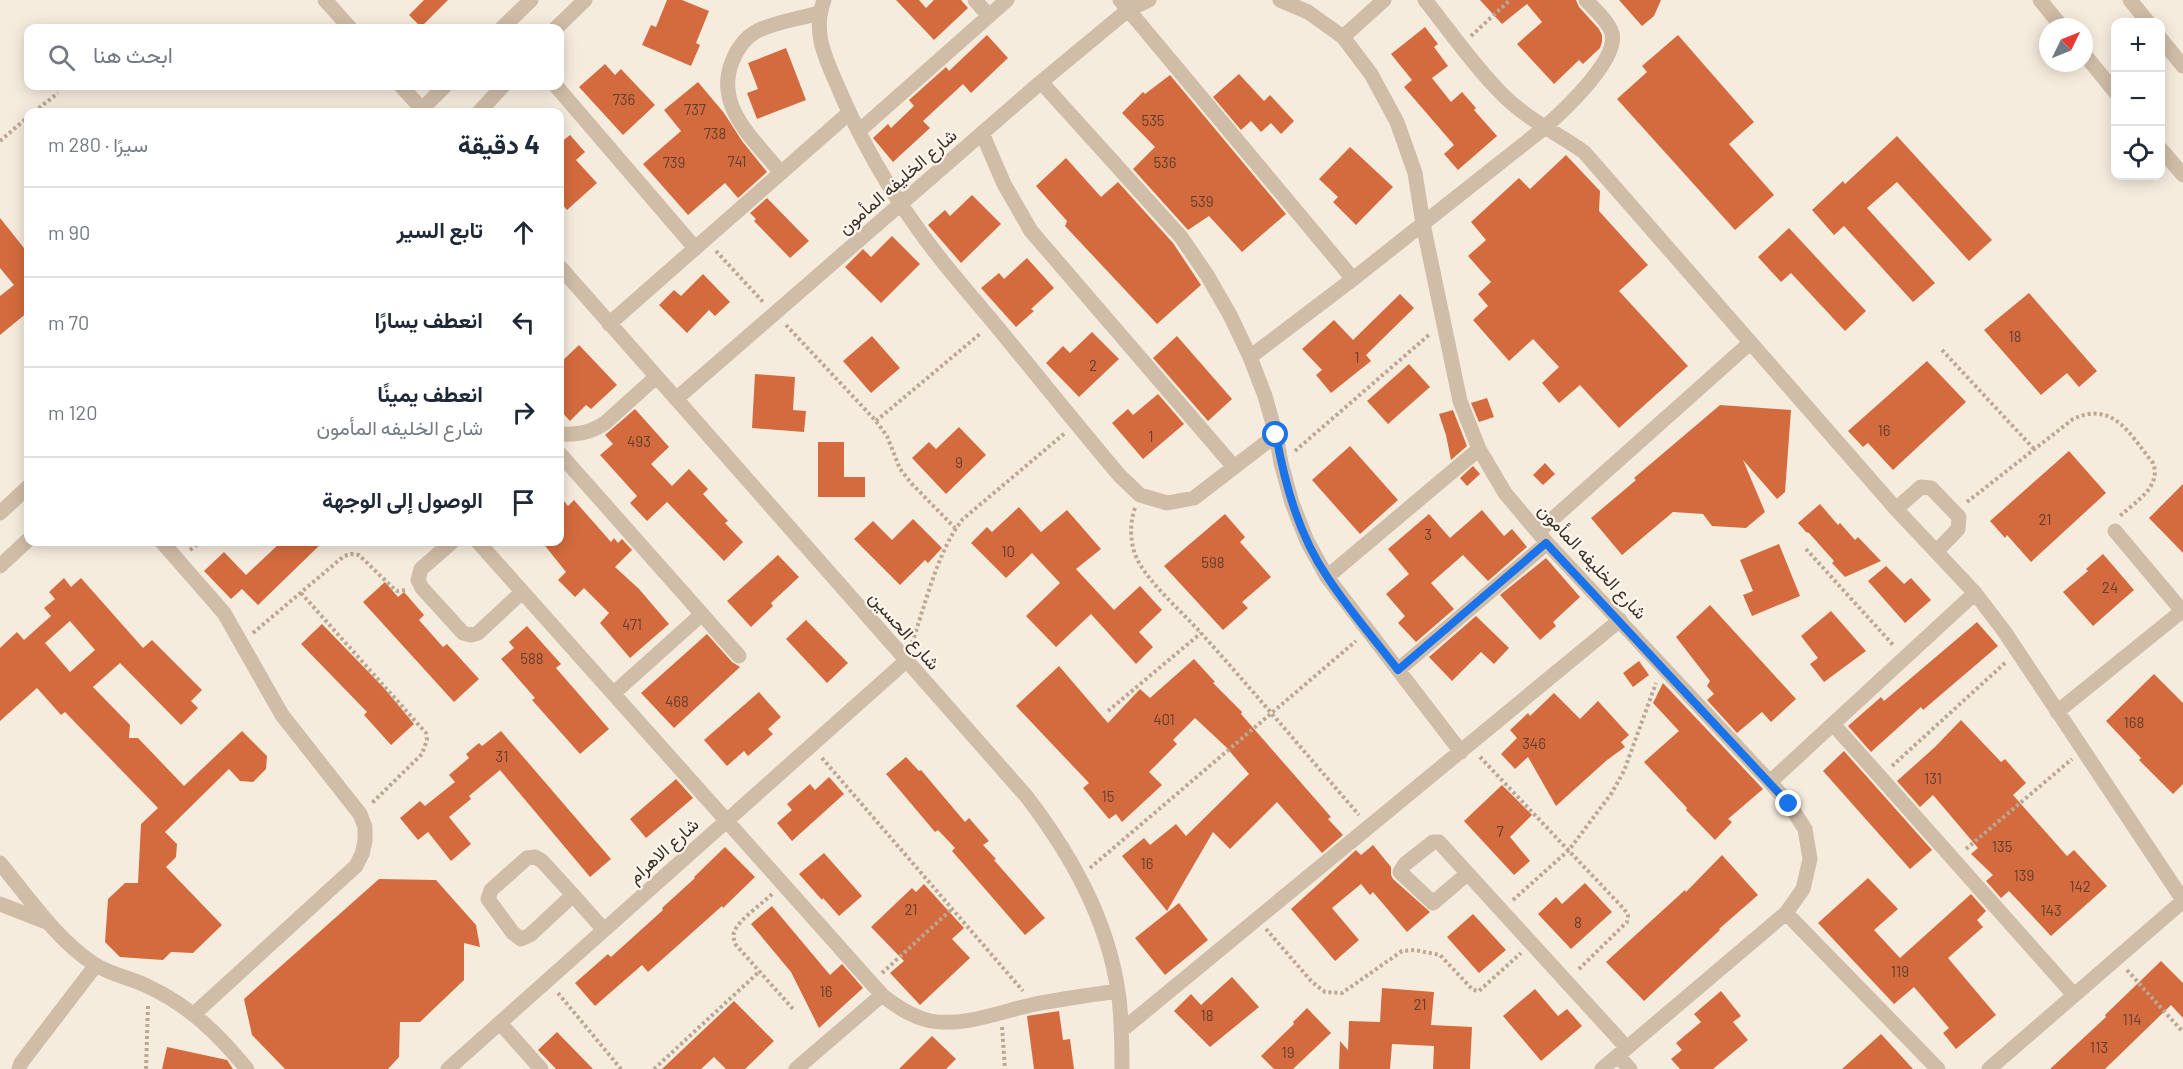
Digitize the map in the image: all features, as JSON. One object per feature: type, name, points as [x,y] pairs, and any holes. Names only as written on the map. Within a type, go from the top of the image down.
[{"type":"street","points":[[325,0],[346,24]]},
{"type":"street","points":[[506,24],[531,0]]},
{"type":"street","points":[[560,24],[585,0]]},
{"type":"street","points":[[975,0],[988,16]]},
{"type":"street","points":[[858,131],[1007,0]]},
{"type":"street","name":"شارع الخليفه المأمون","points":[[676,399],[1041,82],[1124,5],[1149,0]]},
{"type":"street","name":"شارع الخليفه المأمون","points":[[1280,0],[1308,12],[1343,37],[1371,74],[1397,122],[1415,173],[1423,224],[1460,401],[1479,449],[1505,493],[1542,537],[1770,782],[1789,804],[1805,830],[1810,859],[1803,889],[1786,913],[1602,1069]]},
{"type":"street","points":[[1343,37],[1384,0]]},
{"type":"street","points":[[1425,0],[1501,93],[1544,128],[1584,152],[1896,509],[1975,593],[2017,651],[2183,900],[1989,1069]]},
{"type":"street","points":[[1250,357],[1423,224],[1544,128],[1568,106],[1589,82],[1613,44],[1611,32],[1586,0]]},
{"type":"street","points":[[2040,0],[2055,18]]},
{"type":"street","points":[[2130,0],[2145,18]]},
{"type":"street","points":[[1124,5],[1353,279]]},
{"type":"street","points":[[781,172],[734,114],[728,99],[727,83],[730,67],[736,52],[745,40],[758,31],[821,7],[819,40],[858,131],[900,204],[945,264],[1076,424],[1120,476],[1140,495],[1167,503],[1194,498],[1276,435]]},
{"type":"street","points":[[2165,44],[2183,66]]},
{"type":"street","points":[[2093,65],[2111,88]]},
{"type":"street","points":[[1041,82],[1181,237],[1213,285],[1250,357],[1276,435],[1292,503],[1307,541],[1327,577],[1368,631],[1465,748]]},
{"type":"street","points":[[404,90],[418,108]]},
{"type":"street","points":[[423,108],[441,90]]},
{"type":"street","points":[[482,108],[499,90]]},
{"type":"street","points":[[560,90],[700,244]]},
{"type":"street","points":[[609,324],[849,112]]},
{"type":"street","points":[[982,133],[1004,184],[1031,231],[1234,467]]},
{"type":"street","points":[[2165,154],[2183,175]]},
{"type":"street","name":"شارع الحسين","points":[[564,272],[1028,797],[1056,835],[1080,876],[1109,951],[1118,991],[1122,1069]]},
{"type":"street","points":[[1398,670],[1750,343]]},
{"type":"street","points":[[564,434],[585,433],[605,423],[656,377]]},
{"type":"street","points":[[1327,577],[1479,449]]},
{"type":"street","points":[[564,459],[739,656]]},
{"type":"street","points":[[1896,509],[1922,487],[1931,488],[1955,512],[1959,517],[1958,529],[1936,552]]},
{"type":"street","points":[[0,513],[24,491]]},
{"type":"street","points":[[2057,712],[2182,612],[2115,531]]},
{"type":"street","points":[[0,566],[24,544]]},
{"type":"street","points":[[165,546],[224,613],[282,716],[360,814],[365,841],[356,866],[194,1014]]},
{"type":"street","points":[[447,546],[420,569],[418,580],[422,588],[463,633],[471,635],[478,633],[522,592]]},
{"type":"street","points":[[482,546],[882,995],[897,1007],[914,1016],[932,1021],[951,1022],[1034,1004],[1118,991]]},
{"type":"street","points":[[1770,782],[1975,593]]},
{"type":"street","points":[[614,693],[702,614]]},
{"type":"street","points":[[1121,1031],[1620,620]]},
{"type":"street","name":"شارع الاهرام","points":[[448,1069],[906,661]]},
{"type":"street","points":[[1833,724],[2074,995]]},
{"type":"street","points":[[1467,874],[1433,903],[1400,872],[1405,864],[1433,842],[1439,842],[1566,981],[1623,1052],[1630,1069]]},
{"type":"street","points":[[573,895],[530,935],[521,939],[492,908],[488,899],[491,890],[527,858],[535,857],[542,861],[573,895],[604,930]]},
{"type":"street","points":[[0,863],[71,947],[96,965],[149,987],[194,1014],[223,1039],[248,1069]]},
{"type":"street","points":[[0,904],[52,924]]},
{"type":"street","points":[[1786,913],[1938,1069]]},
{"type":"street","points":[[20,1069],[21,1063],[96,965]]},
{"type":"street","points":[[796,1069],[882,995]]},
{"type":"street","points":[[500,1023],[542,1069]]},
{"type":"path","points":[[1462,45],[1510,0]]},
{"type":"path","points":[[39,108],[58,93]]},
{"type":"path","points":[[0,141],[24,120]]},
{"type":"path","points":[[700,244],[775,314],[876,421],[887,436],[900,469],[955,528]]},
{"type":"path","points":[[876,421],[993,322]]},
{"type":"path","points":[[1281,463],[1444,322]]},
{"type":"path","points":[[1942,350],[2034,449]]},
{"type":"path","points":[[1955,512],[2073,419],[2081,415],[2100,413],[2117,419],[2153,463],[2156,471],[2156,479],[2152,487],[2115,520],[2115,531]]},
{"type":"path","points":[[906,661],[941,559],[955,528],[1076,424]]},
{"type":"path","points":[[1140,495],[1133,511],[1131,528],[1132,545],[1138,561],[1370,827]]},
{"type":"path","points":[[1806,549],[1904,658]]},
{"type":"path","points":[[241,643],[345,556],[351,554],[365,559],[397,591],[404,591],[418,580]]},
{"type":"path","points":[[301,593],[426,733],[427,740],[422,754],[360,814]]},
{"type":"path","points":[[1080,876],[1270,712],[1368,631]]},
{"type":"path","points":[[1108,711],[1201,633]]},
{"type":"path","points":[[1881,777],[2017,651]]},
{"type":"path","points":[[1501,910],[1569,850],[1611,794],[1623,771],[1662,665]]},
{"type":"path","points":[[811,746],[1034,1004]]},
{"type":"path","points":[[1465,748],[1569,850],[1628,915],[1627,922],[1566,981]]},
{"type":"path","points":[[1954,859],[2083,750]]},
{"type":"path","points":[[783,883],[735,930],[734,938],[736,945],[793,1009]]},
{"type":"path","points":[[872,983],[952,909]]},
{"type":"path","points":[[1258,920],[1312,982],[1325,992],[1342,993],[1402,951],[1415,950],[1440,955],[1473,990],[1479,991],[1532,943]]},
{"type":"path","points":[[2116,958],[2182,1031]]},
{"type":"path","points":[[654,1069],[760,971]]},
{"type":"path","points":[[547,980],[621,1069]]},
{"type":"path","points":[[146,1069],[149,987]]},
{"type":"path","points":[[1001,1012],[1005,1069]]},
{"type":"building","points":[[424,0],[448,0],[424,24],[418,24],[409,15]]},
{"type":"building","points":[[667,0],[682,0],[709,11],[696,43],[700,45],[691,66],[642,45],[651,25],[656,27]]},
{"type":"building","points":[[896,0],[919,0],[926,8],[934,0],[961,0],[968,8],[934,40]]},
{"type":"building","points":[[1480,0],[1576,0],[1602,35],[1600,48],[1583,64],[1579,60],[1554,84],[1517,44],[1542,22],[1527,4],[1502,24]]},
{"type":"building","points":[[1619,0],[1661,0],[1654,16],[1642,26]]},
{"type":"building","points":[[1425,27],[1438,44],[1434,47],[1448,66],[1432,78],[1451,102],[1462,92],[1476,108],[1474,110],[1497,136],[1458,170],[1444,154],[1454,145],[1404,87],[1412,80],[1391,54]]},
{"type":"building","points":[[987,35],[1008,58],[971,93],[963,84],[923,121],[930,128],[893,162],[873,138],[888,124],[891,128],[914,106],[909,100],[946,67],[949,71]]},
{"type":"building","points":[[1678,35],[1754,122],[1729,144],[1774,195],[1735,230],[1617,99],[1647,72],[1642,66]]},
{"type":"building","points":[[786,48],[806,100],[757,119],[747,93],[758,89],[748,63]]},
{"type":"building","points":[[605,64],[615,75],[621,69],[655,105],[623,135],[579,87]]},
{"type":"building","points":[[1239,74],[1264,101],[1270,95],[1294,121],[1281,134],[1271,123],[1261,132],[1251,121],[1241,130],[1213,97]]},
{"type":"building","points":[[1170,75],[1286,214],[1242,252],[1209,216],[1188,230],[1133,169],[1155,147],[1122,113],[1143,92],[1145,94]]},
{"type":"building","points":[[698,82],[767,172],[738,198],[725,183],[688,215],[643,164],[681,131],[664,110]]},
{"type":"building","points":[[570,135],[585,152],[576,160],[597,183],[567,210],[564,207],[564,140]]},
{"type":"building","points":[[1897,136],[1992,240],[1969,261],[1897,182],[1867,208],[1935,283],[1913,302],[1844,226],[1834,235],[1812,210],[1843,181],[1845,184]]},
{"type":"building","points":[[1350,147],[1393,187],[1356,225],[1333,202],[1338,197],[1319,179]]},
{"type":"building","points":[[1566,155],[1600,191],[1599,211],[1648,265],[1619,291],[1688,366],[1619,428],[1580,385],[1559,403],[1542,383],[1559,367],[1533,339],[1509,361],[1473,320],[1488,306],[1478,294],[1491,282],[1468,256],[1486,240],[1471,222],[1519,178],[1530,189]]},
{"type":"building","points":[[1066,158],[1101,197],[1118,182],[1173,243],[1201,285],[1157,324],[1065,226],[1067,221],[1036,186]]},
{"type":"building","points":[[972,195],[1001,224],[961,263],[928,225],[945,210],[950,216]]},
{"type":"building","points":[[767,198],[809,241],[790,258],[754,221],[756,219],[750,213]]},
{"type":"building","points":[[0,218],[24,248],[24,315],[0,335],[0,296],[14,285],[0,268]]},
{"type":"building","points":[[1789,228],[1866,311],[1845,331],[1791,273],[1781,282],[1758,257]]},
{"type":"building","points":[[892,236],[920,264],[881,303],[845,267],[863,249],[871,257]]},
{"type":"building","points":[[1027,258],[1054,288],[1031,309],[1034,311],[1016,327],[981,288],[999,273],[1004,279]]},
{"type":"building","points":[[703,274],[730,302],[715,316],[709,310],[687,333],[659,305],[674,290],[681,296]]},
{"type":"building","points":[[2029,293],[2097,371],[2079,387],[2067,373],[2041,395],[1984,330]]},
{"type":"building","points":[[1400,294],[1414,308],[1366,355],[1371,361],[1331,393],[1316,375],[1322,370],[1302,349],[1334,320],[1353,340]]},
{"type":"building","points":[[1092,332],[1119,359],[1079,397],[1046,363],[1063,346],[1070,353]]},
{"type":"building","points":[[872,336],[900,368],[871,393],[843,361]]},
{"type":"building","points":[[1177,336],[1232,399],[1208,421],[1153,358]]},
{"type":"building","points":[[579,345],[617,385],[591,409],[586,405],[570,421],[564,414],[564,359]]},
{"type":"building","points":[[1927,361],[1966,402],[1893,470],[1868,443],[1863,447],[1848,431]]},
{"type":"building","points":[[1409,364],[1430,387],[1388,424],[1367,401]]},
{"type":"building","points":[[755,374],[795,377],[793,410],[806,411],[804,432],[752,428]]},
{"type":"building","points":[[1158,394],[1184,424],[1143,459],[1112,423],[1128,409],[1133,415]]},
{"type":"building","points":[[1487,398],[1494,417],[1479,422],[1471,403]]},
{"type":"building","points":[[1720,405],[1791,410],[1785,492],[1777,499],[1743,460],[1765,512],[1746,528],[1712,526],[1703,514],[1673,512],[1622,555],[1591,518]]},
{"type":"building","points":[[635,409],[669,447],[651,464],[672,486],[689,469],[708,489],[703,494],[728,521],[725,523],[743,542],[724,561],[667,502],[647,521],[630,503],[637,496],[600,455],[613,444],[605,435]]},
{"type":"building","points":[[1453,410],[1467,446],[1451,460],[1439,414]]},
{"type":"building","points":[[959,427],[986,455],[946,494],[912,458],[929,442],[936,449]]},
{"type":"building","points":[[818,442],[844,442],[844,477],[865,477],[865,497],[818,497]]},
{"type":"building","points":[[1350,446],[1398,500],[1360,534],[1312,480]]},
{"type":"building","points":[[2069,451],[2106,493],[2031,562],[2007,535],[2005,538],[1990,521]]},
{"type":"building","points":[[1545,463],[1555,474],[1543,485],[1533,475]]},
{"type":"building","points":[[1473,466],[1480,474],[1467,486],[1460,478]]},
{"type":"building","points":[[2183,484],[2183,553],[2149,518]]},
{"type":"building","points":[[574,500],[611,542],[614,538],[618,543],[622,539],[632,550],[615,567],[639,589],[669,624],[630,658],[600,623],[609,613],[584,588],[575,597],[558,580],[566,572],[545,546],[564,546],[564,501],[568,506]]},
{"type":"building","points":[[1820,504],[1838,525],[1840,523],[1855,540],[1858,537],[1881,561],[1845,577],[1832,563],[1834,561],[1798,523]]},
{"type":"building","points":[[1019,507],[1041,532],[1067,510],[1101,549],[1076,569],[1114,610],[1140,586],[1162,610],[1139,632],[1153,647],[1136,664],[1091,614],[1056,647],[1026,616],[1060,583],[1032,553],[1006,578],[971,543],[987,527],[992,532]]},
{"type":"building","points":[[1482,510],[1504,536],[1512,529],[1527,547],[1488,581],[1463,555],[1431,583],[1454,609],[1416,642],[1398,623],[1405,616],[1386,594],[1409,574],[1388,549],[1429,514],[1450,538]]},
{"type":"building","points":[[1225,514],[1245,537],[1240,542],[1271,577],[1242,602],[1248,608],[1223,630],[1164,566]]},
{"type":"building","points":[[913,519],[942,548],[928,563],[925,560],[900,585],[854,539],[873,521],[892,540]]},
{"type":"building","points":[[1779,544],[1800,596],[1752,616],[1743,595],[1753,591],[1740,560]]},
{"type":"building","points":[[277,546],[319,546],[258,605],[242,589],[231,599],[204,571],[224,552],[246,575]]},
{"type":"building","points":[[2103,554],[2134,590],[2093,626],[2063,592],[2088,571],[2086,569]]},
{"type":"building","points":[[778,555],[799,577],[771,603],[773,606],[751,627],[727,601]]},
{"type":"building","points":[[1546,558],[1580,597],[1553,622],[1556,626],[1540,640],[1500,595]]},
{"type":"building","points":[[1886,566],[1904,584],[1911,578],[1931,600],[1905,623],[1868,581]]},
{"type":"building","points":[[64,578],[71,587],[81,578],[143,648],[152,640],[202,690],[191,701],[198,708],[181,725],[120,663],[93,687],[130,725],[129,738],[138,738],[184,786],[242,731],[267,756],[266,769],[253,782],[240,781],[229,769],[165,832],[177,844],[176,857],[166,867],[222,925],[193,953],[171,952],[163,960],[120,957],[105,942],[108,899],[125,883],[138,883],[141,824],[158,808],[65,712],[61,715],[37,688],[0,721],[0,648],[17,632],[24,640],[51,616],[44,608],[55,599],[49,592]],"holes":[[[70,621],[95,650],[70,672],[45,643]]]},
{"type":"building","points":[[385,582],[398,597],[404,592],[424,615],[419,620],[443,647],[447,644],[479,679],[454,702],[363,602]]},
{"type":"building","points":[[1710,605],[1796,699],[1771,722],[1762,712],[1737,733],[1707,700],[1714,694],[1707,686],[1710,681],[1676,637]]},
{"type":"building","points":[[1831,611],[1866,651],[1824,682],[1810,664],[1818,658],[1801,636]]},
{"type":"building","points":[[1476,616],[1509,648],[1494,664],[1481,652],[1452,681],[1429,657]]},
{"type":"building","points":[[806,620],[848,663],[827,683],[786,639]]},
{"type":"building","points":[[1977,622],[1998,646],[1923,710],[1921,707],[1871,752],[1848,726],[1881,697],[1884,701]]},
{"type":"building","points":[[322,624],[384,688],[414,724],[391,745],[364,715],[367,712],[301,644]]},
{"type":"building","points":[[527,626],[561,664],[556,668],[609,729],[580,754],[532,700],[535,698],[501,659],[514,648],[509,642]]},
{"type":"building","points":[[707,634],[732,662],[740,667],[674,728],[641,693]]},
{"type":"building","points":[[1194,659],[1331,817],[1328,819],[1343,835],[1322,853],[1277,802],[1230,849],[1213,832],[1167,911],[1122,856],[1144,838],[1150,845],[1176,824],[1186,836],[1249,774],[1226,747],[1195,718],[1173,740],[1177,744],[1149,772],[1162,785],[1122,822],[1116,814],[1109,819],[1083,788],[1089,783],[1016,706],[1059,666],[1108,723],[1140,689],[1150,698]]},
{"type":"building","points":[[1639,661],[1649,675],[1633,687],[1623,673]]},
{"type":"building","points":[[2154,674],[2183,703],[2183,784],[2173,794],[2139,760],[2141,758],[2106,721]]},
{"type":"building","points":[[1663,683],[1763,789],[1728,819],[1732,822],[1715,840],[1644,762],[1679,731],[1653,703]]},
{"type":"building","points":[[759,692],[781,717],[768,729],[773,734],[748,756],[744,751],[727,766],[704,740]]},
{"type":"building","points":[[1554,693],[1580,719],[1598,701],[1629,735],[1621,742],[1625,747],[1607,760],[1556,806],[1528,757],[1515,769],[1501,754],[1517,738],[1510,730],[1528,713],[1530,716]]},
{"type":"building","points":[[1961,720],[2001,762],[2005,759],[2026,783],[2013,795],[2067,856],[2074,850],[2107,886],[2051,936],[2009,891],[2001,898],[1986,881],[1993,875],[1971,854],[1978,848],[1933,795],[1920,807],[1897,781]]},
{"type":"building","points":[[501,731],[611,859],[590,877],[500,770],[469,796],[471,799],[449,817],[471,844],[451,861],[428,832],[418,840],[400,818],[420,801],[425,806],[455,782],[449,775],[469,758],[466,754],[479,743],[482,746]]},
{"type":"building","points":[[1844,751],[1932,850],[1910,869],[1823,771]]},
{"type":"building","points":[[906,757],[919,771],[921,770],[965,822],[969,818],[989,841],[983,845],[1045,918],[1025,935],[952,851],[955,848],[938,830],[935,832],[886,774]]},
{"type":"building","points":[[829,777],[844,794],[792,841],[777,823],[792,810],[787,804],[810,784],[815,790]]},
{"type":"building","points":[[676,779],[693,798],[646,838],[630,819]]},
{"type":"building","points":[[1502,785],[1532,815],[1510,837],[1530,861],[1514,875],[1464,821]]},
{"type":"building","points":[[1373,845],[1391,867],[1393,879],[1430,912],[1407,932],[1373,892],[1370,895],[1361,884],[1332,908],[1359,940],[1335,961],[1291,909],[1356,850],[1361,855]]},
{"type":"building","points":[[725,847],[755,877],[723,908],[722,906],[648,972],[642,965],[595,1006],[575,983],[608,954],[611,957],[663,910],[662,908]]},
{"type":"building","points":[[824,853],[862,896],[839,916],[799,874]]},
{"type":"building","points":[[1722,855],[1758,895],[1644,1001],[1606,962],[1685,890],[1686,892]]},
{"type":"building","points":[[1868,878],[1898,909],[1874,930],[1900,958],[1971,894],[1986,911],[1977,920],[1983,927],[1948,958],[1996,1015],[1956,1049],[1943,1033],[1949,1028],[1914,987],[1894,1004],[1818,923]]},
{"type":"building","points":[[379,879],[436,880],[476,925],[480,947],[464,943],[464,980],[420,1022],[400,1022],[399,1057],[388,1069],[285,1069],[252,1035],[244,999]]},
{"type":"building","points":[[1585,883],[1612,912],[1571,949],[1538,914],[1556,897],[1562,904]]},
{"type":"building","points":[[924,884],[964,928],[952,939],[970,958],[920,1005],[890,973],[904,961],[871,927],[912,888],[916,892]]},
{"type":"building","points":[[1179,903],[1208,940],[1165,975],[1135,938]]},
{"type":"building","points":[[772,906],[830,975],[842,964],[863,988],[819,1028],[791,972],[751,924]]},
{"type":"building","points":[[1473,914],[1506,950],[1479,973],[1447,937]]},
{"type":"building","points":[[2161,961],[2183,983],[2183,1018],[2171,1005],[2105,1069],[2050,1069],[2106,1017],[2105,1015]]},
{"type":"building","points":[[1232,977],[1259,1007],[1210,1047],[1174,1011],[1191,994],[1201,1005]]},
{"type":"building","points":[[1382,988],[1434,992],[1431,1025],[1472,1027],[1470,1069],[1433,1069],[1434,1046],[1392,1044],[1390,1069],[1339,1069],[1340,1041],[1348,1050],[1349,1021],[1380,1022]]},
{"type":"building","points":[[1535,989],[1558,1016],[1567,1009],[1582,1026],[1541,1061],[1503,1016]]},
{"type":"building","points":[[1721,991],[1741,1016],[1733,1022],[1748,1040],[1713,1069],[1680,1069],[1671,1059],[1682,1050],[1676,1043],[1701,1022],[1694,1014]]},
{"type":"building","points":[[734,1001],[774,1041],[745,1069],[726,1069],[714,1057],[701,1069],[662,1069]]},
{"type":"building","points":[[1307,1008],[1331,1033],[1293,1069],[1274,1069],[1261,1056]]},
{"type":"building","points":[[1059,1011],[1063,1040],[1070,1039],[1074,1069],[1034,1069],[1027,1016]]},
{"type":"building","points":[[557,1032],[593,1069],[556,1069],[538,1050]]},
{"type":"building","points":[[1881,1034],[1913,1069],[1842,1069]]},
{"type":"building","points":[[932,1036],[956,1059],[946,1069],[899,1069]]},
{"type":"building","points":[[167,1047],[227,1060],[233,1069],[162,1069]]},
{"type":"route","points":[[1276,435],[1292,503],[1307,541],[1327,577],[1398,670],[1546,543],[1789,804]]}]
